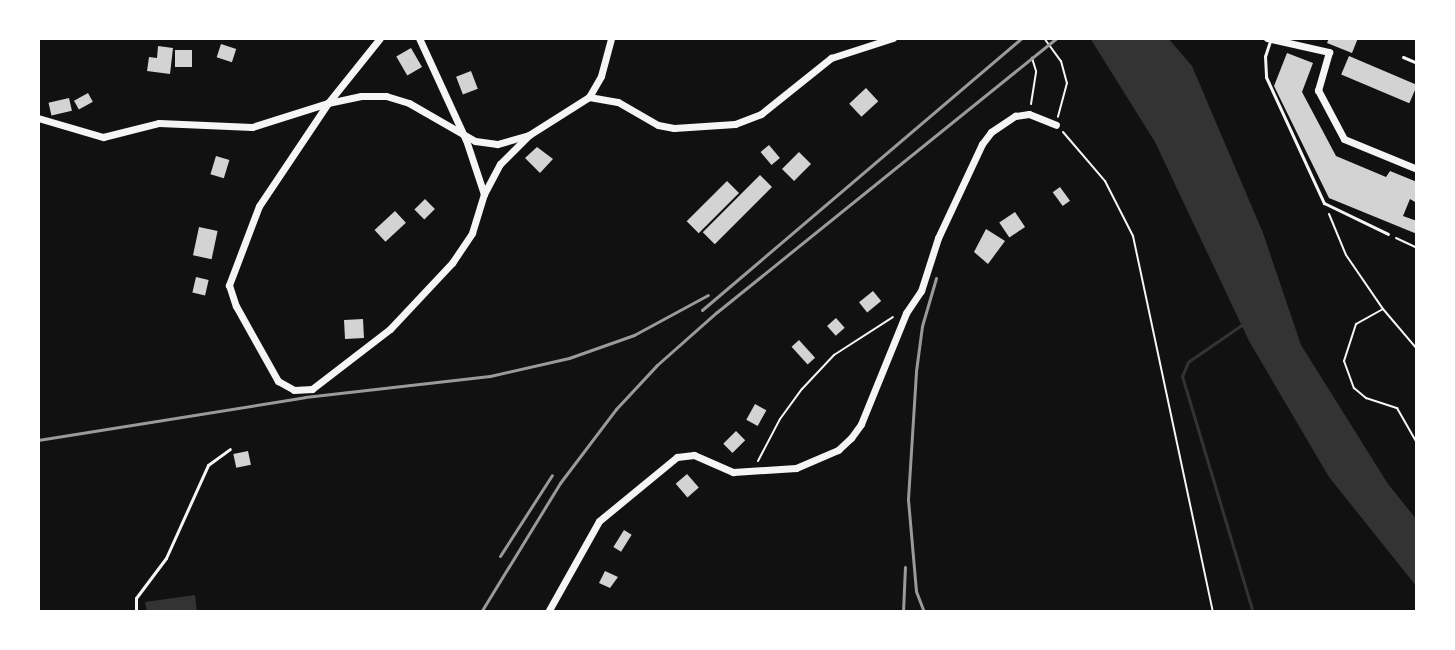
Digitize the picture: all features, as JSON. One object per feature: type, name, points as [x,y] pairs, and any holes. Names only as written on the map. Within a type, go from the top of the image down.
[{"type":"street","points":[[380,38],[328,103],[259,206],[229,285],[266,363],[278,381],[294,390],[312,389],[390,329],[452,263],[472,233],[484,194],[500,164],[529,135],[589,97],[601,76],[611,38]]},
{"type":"street","points":[[419,38],[464,138],[484,194]]},
{"type":"street","points":[[589,97],[618,102],[658,125],[674,128],[735,124],[761,114],[831,58],[893,38]]},
{"type":"street","points":[[1268,40],[1329,52],[1318,90],[1344,139],[1417,169]]},
{"type":"street","points":[[38,118],[103,137],[159,123],[252,127],[361,96],[399,99],[464,138],[497,144],[529,135]]},
{"type":"street","points":[[548,612],[599,521],[677,457],[694,455],[733,472],[796,468],[838,450],[851,438],[861,424],[906,313],[921,291],[938,238],[982,144],[1002,123],[1029,114],[1056,125]]},
{"type":"lane","points":[[1268,40],[1266,77],[1324,203],[1388,234]]},
{"type":"lane","points":[[1403,57],[1417,63]]},
{"type":"lane","points":[[136,612],[136,598],[166,558],[208,465],[230,449]]},
{"type":"path","points":[[1044,38],[1061,61],[1067,83],[1056,125],[1105,181],[1133,236],[1213,612]]},
{"type":"path","points":[[1029,114],[1036,71],[1032,58]]},
{"type":"path","points":[[1324,203],[1346,255],[1383,309],[1417,349]]},
{"type":"path","points":[[1375,229],[1417,248]]},
{"type":"path","points":[[1383,309],[1356,324],[1344,361],[1354,388],[1366,398],[1397,408],[1417,443]]},
{"type":"path","points":[[750,472],[780,419],[802,389],[834,355],[888,319],[906,313]]},
{"type":"shaded area","points":[[1090,38],[1168,38],[1192,66],[1263,233],[1301,345],[1388,484],[1417,520],[1417,587],[1329,477],[1249,341],[1155,142]]},
{"type":"shaded area","points":[[195,595],[197,612],[147,612],[145,602]]},
{"type":"building","points":[[1329,38],[1358,38],[1352,53],[1327,43]]},
{"type":"building","points":[[221,44],[236,49],[232,62],[217,57]]},
{"type":"building","points":[[158,46],[173,48],[170,74],[147,71],[149,57],[157,58]]},
{"type":"building","points":[[411,48],[422,67],[407,76],[396,56]]},
{"type":"building","points":[[175,50],[192,50],[192,67],[175,67]]},
{"type":"building","points":[[1287,53],[1313,63],[1302,92],[1336,156],[1386,177],[1390,171],[1417,182],[1415,202],[1410,199],[1403,216],[1417,221],[1417,234],[1329,198],[1274,86]]},
{"type":"building","points":[[1349,56],[1417,85],[1409,103],[1341,74]]},
{"type":"building","points":[[471,71],[478,89],[463,94],[456,77]]},
{"type":"building","points":[[866,88],[878,101],[861,117],[849,104]]},
{"type":"building","points":[[88,93],[93,102],[79,110],[74,101]]},
{"type":"building","points":[[69,98],[72,111],[51,115],[49,103]]},
{"type":"building","points":[[769,145],[780,158],[772,165],[761,152]]},
{"type":"building","points":[[537,147],[553,159],[540,173],[525,158]]},
{"type":"building","points":[[799,152],[811,164],[794,181],[782,169]]},
{"type":"building","points":[[216,156],[229,160],[224,178],[210,174]]},
{"type":"building","points":[[760,175],[772,187],[715,244],[703,232]]},
{"type":"building","points":[[727,181],[739,193],[699,233],[687,221]]},
{"type":"building","points":[[1060,187],[1070,201],[1063,206],[1053,192]]},
{"type":"building","points":[[425,199],[435,209],[424,220],[414,210]]},
{"type":"building","points":[[395,211],[406,223],[385,242],[375,230]]},
{"type":"building","points":[[1015,212],[1025,227],[1009,238],[999,223]]},
{"type":"building","points":[[199,227],[218,231],[212,259],[193,255]]},
{"type":"building","points":[[986,229],[1005,241],[988,264],[974,252]]},
{"type":"building","points":[[196,277],[209,280],[205,296],[192,293]]},
{"type":"building","points":[[873,291],[881,301],[867,312],[859,302]]},
{"type":"building","points":[[836,318],[845,328],[836,336],[827,326]]},
{"type":"building","points":[[363,319],[364,338],[345,339],[344,320]]},
{"type":"building","points":[[799,340],[815,358],[808,365],[792,347]]},
{"type":"building","points":[[755,404],[766,410],[758,426],[746,420]]},
{"type":"building","points":[[736,431],[745,440],[732,453],[723,444]]},
{"type":"building","points":[[248,451],[251,465],[236,468],[233,454]]},
{"type":"building","points":[[687,474],[699,488],[687,497],[676,484]]},
{"type":"building","points":[[624,530],[632,535],[621,552],[613,547]]},
{"type":"building","points":[[605,571],[618,577],[610,588],[599,583]]},
{"type":"waterway","points":[[1243,324],[1188,362],[1182,376],[1253,612]]},
{"type":"railway","points":[[702,310],[1022,38]]},
{"type":"railway","points":[[481,612],[560,483],[616,409],[657,365],[717,312],[1056,38]]},
{"type":"railway","points":[[924,612],[916,591],[908,499],[916,371],[922,326],[936,278]]},
{"type":"railway","points":[[38,440],[305,397],[490,376],[569,358],[634,335],[708,295]]},
{"type":"railway","points":[[500,556],[552,475]]},
{"type":"railway","points":[[903,612],[905,567]]}]
